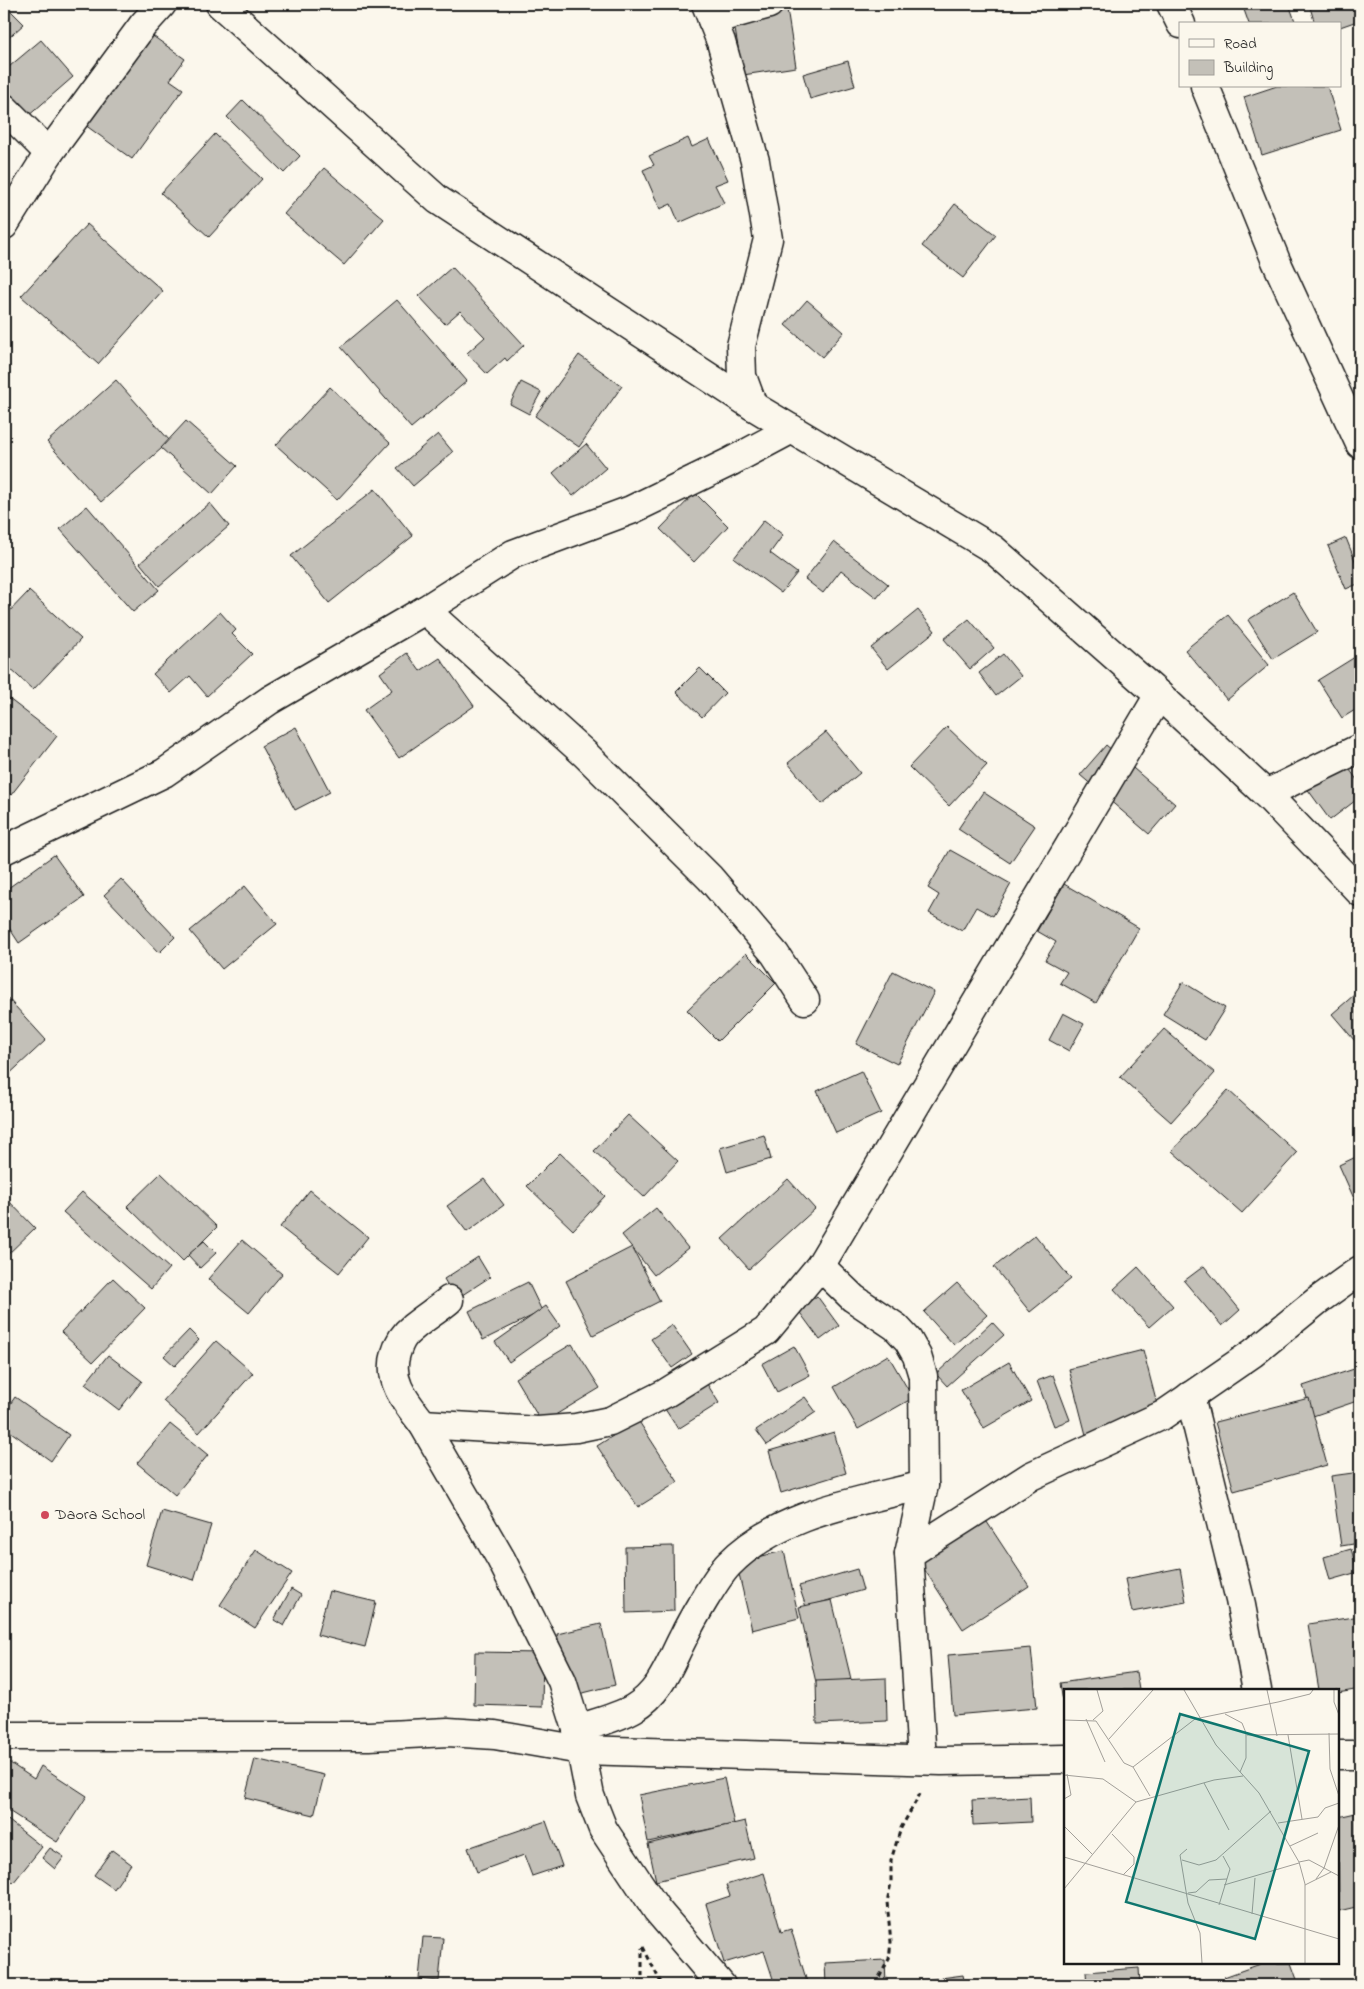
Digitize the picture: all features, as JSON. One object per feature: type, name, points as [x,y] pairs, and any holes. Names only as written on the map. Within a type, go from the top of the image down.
[{"type":"street","points":[[4,225],[49,153],[143,25],[162,4]]},
{"type":"street","points":[[220,4],[438,200],[753,406],[993,549],[1159,695],[1266,794],[1360,892]]},
{"type":"street","points":[[753,406],[742,376],[741,346],[768,239],[756,161],[721,42],[709,12],[769,4]]},
{"type":"street","points":[[1172,4],[1180,22]]},
{"type":"street","points":[[1206,88],[1276,262],[1360,444]]},
{"type":"street","points":[[4,108],[49,153]]},
{"type":"street","points":[[4,850],[164,773],[270,700],[426,610],[513,554],[631,510],[730,462],[792,429]]},
{"type":"street","points":[[426,610],[585,754],[710,878],[775,954],[805,1000]]},
{"type":"street","points":[[423,1424],[538,1431],[576,1428],[610,1421],[666,1393],[766,1331],[820,1266],[1159,695]]},
{"type":"street","points":[[1266,794],[1360,748]]},
{"type":"street","points":[[820,1266],[853,1298],[896,1327],[908,1340],[917,1356],[923,1376],[924,1485],[908,1554],[932,1761]]},
{"type":"street","points":[[908,1554],[1031,1476],[1163,1415],[1253,1353],[1317,1301],[1360,1270]]},
{"type":"street","points":[[449,1300],[411,1328],[400,1341],[392,1365],[393,1378],[423,1424],[501,1559],[562,1681],[579,1739],[583,1768],[590,1796],[603,1828],[657,1910],[721,1985]]},
{"type":"street","points":[[1190,1396],[1240,1600],[1257,1689]]},
{"type":"street","points":[[579,1739],[618,1715],[634,1708],[651,1695],[663,1680],[684,1636],[728,1566],[749,1546],[787,1525],[833,1508],[924,1485]]},
{"type":"street","points":[[4,1736],[369,1736],[448,1732],[932,1761],[1064,1760]]},
{"type":"street","points":[[1339,1755],[1360,1755]]},
{"type":"path","points":[[875,1985],[889,1959],[891,1942],[887,1902],[891,1883],[891,1860],[901,1828],[924,1786],[932,1761]]},
{"type":"path","points":[[642,1947],[642,1985]]},
{"type":"building","points":[[4,4],[24,24],[4,42]]},
{"type":"building","points":[[1242,4],[1289,4],[1295,22],[1248,22]]},
{"type":"building","points":[[1309,4],[1360,4],[1360,20],[1342,26],[1342,22],[1314,22]]},
{"type":"building","points":[[787,9],[796,67],[743,75],[733,18]]},
{"type":"building","points":[[143,29],[185,59],[170,80],[183,89],[132,159],[81,122]]},
{"type":"building","points":[[41,40],[73,77],[27,117],[4,90],[4,71]]},
{"type":"building","points":[[848,61],[855,86],[810,99],[803,74]]},
{"type":"building","points":[[1271,88],[1328,88],[1341,130],[1262,155],[1244,97]]},
{"type":"building","points":[[243,100],[300,156],[284,173],[227,117]]},
{"type":"building","points":[[215,134],[262,179],[209,237],[161,193]]},
{"type":"building","points":[[688,138],[692,147],[709,139],[728,180],[715,185],[724,203],[679,223],[671,204],[660,209],[643,170],[654,165],[649,156]]},
{"type":"building","points":[[324,168],[384,219],[344,265],[284,214]]},
{"type":"building","points":[[955,204],[996,235],[963,278],[922,246]]},
{"type":"building","points":[[87,224],[163,291],[98,364],[21,296]]},
{"type":"building","points":[[452,267],[524,345],[507,361],[505,358],[487,374],[467,353],[485,337],[460,311],[445,324],[419,296]]},
{"type":"building","points":[[397,300],[467,381],[411,428],[341,347]]},
{"type":"building","points":[[807,300],[844,332],[822,357],[785,325]]},
{"type":"building","points":[[579,355],[622,386],[579,447],[535,416]]},
{"type":"building","points":[[116,380],[170,441],[101,502],[47,442]]},
{"type":"building","points":[[521,382],[541,392],[529,414],[510,404]]},
{"type":"building","points":[[330,387],[390,443],[337,500],[276,445]]},
{"type":"building","points":[[186,421],[237,466],[212,494],[161,448]]},
{"type":"building","points":[[438,434],[453,452],[413,486],[397,468]]},
{"type":"building","points":[[586,444],[606,468],[573,496],[553,473]]},
{"type":"building","points":[[375,489],[413,536],[329,603],[291,556]]},
{"type":"building","points":[[695,493],[728,526],[694,562],[660,529]]},
{"type":"building","points":[[210,503],[229,526],[159,586],[140,563]]},
{"type":"building","points":[[87,506],[159,590],[133,612],[60,529]]},
{"type":"building","points":[[764,520],[783,535],[770,553],[797,573],[781,593],[734,558]]},
{"type":"building","points":[[1346,538],[1360,573],[1360,583],[1346,589],[1328,546]]},
{"type":"building","points":[[834,542],[888,584],[877,598],[841,570],[823,593],[805,579]]},
{"type":"building","points":[[1360,545],[1360,560],[1354,548]]},
{"type":"building","points":[[29,591],[81,639],[33,690],[4,663],[4,617]]},
{"type":"building","points":[[1293,592],[1317,632],[1273,659],[1248,620]]},
{"type":"building","points":[[918,610],[935,631],[888,669],[871,648]]},
{"type":"building","points":[[220,612],[236,630],[232,634],[252,654],[207,696],[190,676],[171,693],[153,674]]},
{"type":"building","points":[[1228,615],[1269,665],[1227,700],[1185,650]]},
{"type":"building","points":[[969,619],[994,648],[970,669],[944,639]]},
{"type":"building","points":[[407,653],[420,671],[440,658],[474,706],[399,758],[364,710],[392,690],[380,673]]},
{"type":"building","points":[[1003,654],[1021,676],[996,696],[979,673]]},
{"type":"building","points":[[1355,657],[1360,665],[1360,707],[1342,718],[1318,680]]},
{"type":"building","points":[[700,668],[725,693],[702,717],[676,692]]},
{"type":"building","points":[[4,695],[57,736],[11,795],[4,789]]},
{"type":"building","points":[[296,727],[330,792],[295,810],[261,746]]},
{"type":"building","points":[[947,727],[987,765],[949,806],[909,767]]},
{"type":"building","points":[[826,732],[860,773],[822,804],[788,763]]},
{"type":"building","points":[[1106,745],[1175,804],[1149,834],[1080,775]]},
{"type":"building","points":[[1340,756],[1360,784],[1360,797],[1330,820],[1303,783]]},
{"type":"building","points":[[983,792],[1035,826],[1010,863],[958,829]]},
{"type":"building","points":[[950,850],[1011,884],[993,916],[976,907],[962,931],[929,913],[939,895],[928,888]]},
{"type":"building","points":[[54,855],[84,897],[19,943],[4,920],[4,891]]},
{"type":"building","points":[[121,879],[175,937],[159,953],[104,895]]},
{"type":"building","points":[[1064,884],[1139,928],[1096,1003],[1060,983],[1067,972],[1045,960],[1056,942],[1037,931]]},
{"type":"building","points":[[245,886],[277,924],[222,969],[190,931]]},
{"type":"building","points":[[746,953],[776,983],[718,1041],[687,1010]]},
{"type":"building","points":[[893,971],[934,992],[897,1064],[856,1044]]},
{"type":"building","points":[[1183,982],[1225,1008],[1205,1040],[1163,1014]]},
{"type":"building","points":[[4,994],[46,1040],[4,1079]]},
{"type":"building","points":[[1354,995],[1360,1003],[1360,1047],[1332,1014]]},
{"type":"building","points":[[1063,1013],[1084,1024],[1069,1051],[1049,1040]]},
{"type":"building","points":[[1164,1029],[1215,1073],[1171,1122],[1120,1077]]},
{"type":"building","points":[[861,1071],[881,1113],[836,1133],[817,1091]]},
{"type":"building","points":[[1228,1090],[1297,1153],[1242,1213],[1172,1151]]},
{"type":"building","points":[[628,1115],[678,1161],[644,1197],[594,1151]]},
{"type":"building","points":[[764,1135],[771,1159],[727,1172],[720,1148]]},
{"type":"building","points":[[560,1153],[605,1196],[573,1230],[527,1186]]},
{"type":"building","points":[[1360,1155],[1360,1212],[1339,1165]]},
{"type":"building","points":[[161,1173],[217,1227],[183,1261],[127,1206]]},
{"type":"building","points":[[484,1179],[504,1205],[467,1232],[447,1206]]},
{"type":"building","points":[[788,1179],[815,1209],[749,1269],[722,1239]]},
{"type":"building","points":[[310,1190],[368,1237],[339,1273],[280,1227]]},
{"type":"building","points":[[82,1192],[169,1268],[151,1289],[63,1212]]},
{"type":"building","points":[[4,1196],[35,1228],[4,1258]]},
{"type":"building","points":[[656,1208],[688,1248],[654,1275],[622,1235]]},
{"type":"building","points":[[1035,1235],[1071,1279],[1030,1312],[994,1267]]},
{"type":"building","points":[[242,1240],[282,1274],[249,1313],[208,1279]]},
{"type":"building","points":[[204,1241],[216,1253],[200,1268],[188,1255]]},
{"type":"building","points":[[632,1247],[660,1301],[593,1335],[566,1281]]},
{"type":"building","points":[[478,1257],[490,1277],[456,1299],[444,1279]]},
{"type":"building","points":[[1204,1266],[1240,1310],[1222,1326],[1184,1281]]},
{"type":"building","points":[[1138,1267],[1173,1306],[1149,1327],[1114,1289]]},
{"type":"building","points":[[113,1278],[145,1308],[93,1362],[61,1332]]},
{"type":"building","points":[[528,1282],[542,1311],[483,1340],[469,1311]]},
{"type":"building","points":[[957,1283],[987,1315],[954,1345],[924,1312]]},
{"type":"building","points":[[817,1296],[839,1326],[820,1340],[798,1310]]},
{"type":"building","points":[[546,1306],[560,1326],[509,1362],[495,1342]]},
{"type":"building","points":[[992,1322],[1004,1335],[947,1386],[936,1374]]},
{"type":"building","points":[[672,1325],[692,1354],[672,1368],[651,1339]]},
{"type":"building","points":[[189,1330],[199,1340],[175,1366],[164,1356]]},
{"type":"building","points":[[216,1341],[253,1373],[199,1433],[163,1401]]},
{"type":"building","points":[[572,1344],[600,1388],[542,1423],[515,1378]]},
{"type":"building","points":[[794,1346],[810,1375],[777,1392],[762,1364]]},
{"type":"building","points":[[1143,1350],[1160,1416],[1086,1435],[1069,1369]]},
{"type":"building","points":[[108,1355],[142,1381],[119,1410],[85,1384]]},
{"type":"building","points":[[888,1355],[913,1398],[858,1429],[834,1387]]},
{"type":"building","points":[[1009,1362],[1031,1401],[984,1428],[961,1390]]},
{"type":"building","points":[[1360,1367],[1360,1400],[1313,1416],[1303,1386]]},
{"type":"building","points":[[1053,1375],[1070,1420],[1054,1426],[1037,1381]]},
{"type":"building","points":[[704,1379],[719,1403],[678,1429],[663,1406]]},
{"type":"building","points":[[15,1397],[69,1435],[51,1461],[4,1427],[4,1413]]},
{"type":"building","points":[[805,1397],[816,1412],[767,1445],[756,1430]]},
{"type":"building","points":[[1309,1398],[1327,1465],[1234,1491],[1215,1422]]},
{"type":"building","points":[[638,1420],[678,1482],[638,1507],[597,1446]]},
{"type":"building","points":[[170,1424],[208,1455],[175,1495],[137,1463]]},
{"type":"building","points":[[834,1432],[846,1473],[781,1493],[769,1451]]},
{"type":"building","points":[[1360,1472],[1360,1543],[1341,1546],[1331,1476]]},
{"type":"building","points":[[162,1511],[211,1525],[194,1580],[146,1565]]},
{"type":"building","points":[[983,1516],[1029,1586],[963,1629],[917,1558]]},
{"type":"building","points":[[673,1546],[674,1611],[626,1613],[625,1547]]},
{"type":"building","points":[[1351,1549],[1358,1572],[1330,1580],[1324,1557]]},
{"type":"building","points":[[256,1550],[292,1573],[255,1628],[220,1605]]},
{"type":"building","points":[[784,1551],[799,1618],[752,1630],[736,1562]]},
{"type":"building","points":[[1180,1568],[1186,1602],[1132,1612],[1125,1579]]},
{"type":"building","points":[[857,1569],[863,1590],[806,1607],[799,1586]]},
{"type":"building","points":[[291,1589],[301,1595],[284,1626],[274,1620]]},
{"type":"building","points":[[329,1591],[376,1602],[365,1647],[317,1635]]},
{"type":"building","points":[[832,1600],[851,1679],[817,1687],[799,1607]]},
{"type":"building","points":[[1360,1616],[1360,1689],[1339,1693],[1339,1689],[1319,1689],[1308,1624]]},
{"type":"building","points":[[601,1624],[615,1685],[571,1696],[557,1634]]},
{"type":"building","points":[[1031,1648],[1037,1708],[953,1715],[948,1655]]},
{"type":"building","points":[[475,1652],[543,1653],[542,1707],[474,1705]]},
{"type":"building","points":[[1136,1672],[1139,1689],[1064,1689],[1064,1709],[1060,1683]]},
{"type":"building","points":[[886,1678],[887,1721],[817,1724],[816,1681]]},
{"type":"building","points":[[4,1759],[34,1779],[41,1766],[87,1796],[57,1842],[4,1808]]},
{"type":"building","points":[[255,1759],[324,1775],[314,1815],[245,1798]]},
{"type":"building","points":[[724,1778],[734,1824],[648,1842],[639,1795]]},
{"type":"building","points":[[1030,1797],[1031,1822],[973,1825],[972,1800]]},
{"type":"building","points":[[1360,1812],[1360,1906],[1339,1911],[1339,1817]]},
{"type":"building","points":[[4,1817],[42,1847],[13,1883],[4,1875]]},
{"type":"building","points":[[546,1821],[562,1866],[532,1876],[524,1855],[477,1872],[468,1848]]},
{"type":"building","points":[[745,1821],[754,1858],[656,1881],[648,1844]]},
{"type":"building","points":[[50,1848],[64,1857],[55,1869],[42,1858]]},
{"type":"building","points":[[112,1850],[131,1864],[114,1889],[94,1875]]},
{"type":"building","points":[[764,1873],[781,1932],[791,1929],[807,1982],[796,1985],[775,1985],[764,1951],[724,1963],[706,1904],[730,1896],[726,1885]]},
{"type":"building","points":[[423,1937],[443,1938],[439,1981],[419,1979]]},
{"type":"building","points":[[885,1960],[886,1985],[826,1985],[825,1963]]},
{"type":"building","points":[[1260,1964],[1291,1964],[1299,1985],[1227,1985],[1224,1977]]},
{"type":"building","points":[[1139,1968],[1140,1985],[1087,1985],[1086,1972]]},
{"type":"building","points":[[963,1975],[965,1985],[889,1985]]},
{"type":"building","points":[[1052,1979],[1053,1985],[1028,1985]]},
{"type":"place","name":"Daora School","points":[[45,1515]]}]
